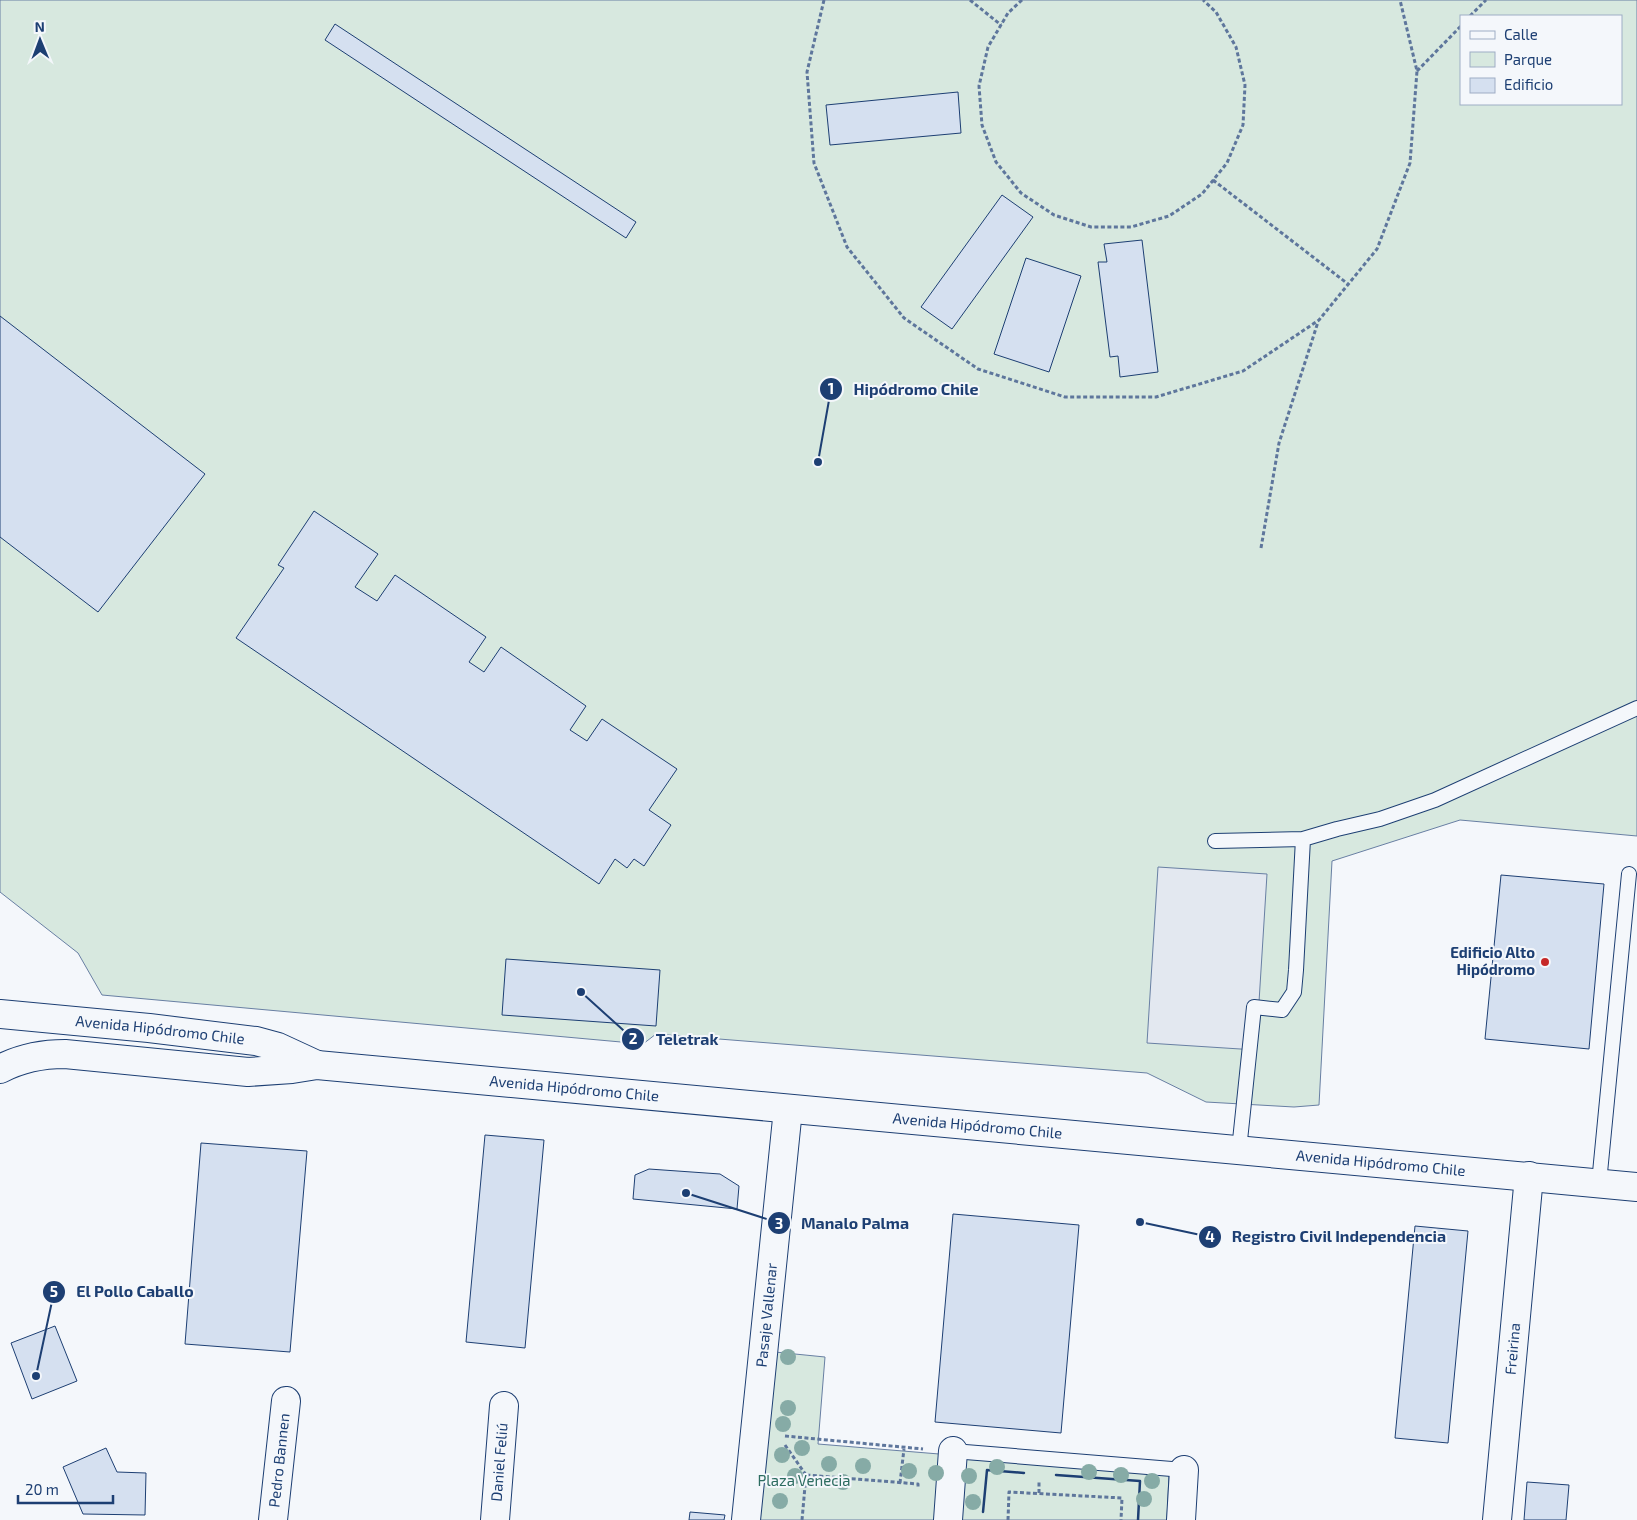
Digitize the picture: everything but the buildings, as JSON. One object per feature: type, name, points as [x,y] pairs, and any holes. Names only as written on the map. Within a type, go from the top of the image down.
[{"type":"street","name":"Avenida Hipódromo Chile","points":[[0,1014],[140,1027],[256,1041],[278,1046],[317,1065]]},
{"type":"street","name":"Avenida Hipódromo Chile","points":[[0,1069],[25,1058],[45,1054],[65,1054],[248,1072],[317,1065],[1637,1187]]},
{"type":"street","name":"Pasaje Vallenar","points":[[746,1520],[766,1434],[788,1109]]},
{"type":"street","name":"Freirina","points":[[1497,1520],[1529,1176]]},
{"type":"street","name":"Pedro Bannen","points":[[273,1520],[286,1401]]},
{"type":"street","name":"Daniel Feliú","points":[[495,1520],[504,1406]]},
{"type":"street","points":[[948,1520],[953,1451]]},
{"type":"street","points":[[1181,1520],[1184,1470]]},
{"type":"lane","points":[[1215,842],[1302,839],[1380,819],[1435,800],[1637,708]]},
{"type":"lane","points":[[1239,1150],[1254,1008],[1282,1010],[1294,992],[1302,839]]},
{"type":"lane","points":[[1599,1183],[1629,874]]},
{"type":"lane","points":[[953,1451],[1184,1470]]},
{"type":"path","points":[[824,0],[807,72],[814,163],[847,247],[904,318],[978,369],[1065,396],[1156,397],[1243,371],[1318,320],[1377,248],[1410,163],[1417,71],[1400,0]]},
{"type":"path","points":[[970,0],[1001,25]]},
{"type":"path","points":[[1022,0],[1008,13],[988,47],[979,86],[982,125],[996,162],[1021,193],[1054,215],[1091,227],[1131,227],[1170,216],[1202,194],[1227,163],[1243,125],[1245,85],[1236,47],[1216,12],[1203,0]]},
{"type":"path","points":[[1471,15],[1486,0]]},
{"type":"path","points":[[1417,71],[1460,27]]},
{"type":"path","points":[[1213,180],[1348,284]]},
{"type":"path","points":[[1261,548],[1279,443],[1318,320]]},
{"type":"path","points":[[766,1434],[904,1449],[953,1451]]},
{"type":"path","points":[[766,1434],[806,1475],[918,1484],[918,1493]]},
{"type":"path","points":[[900,1483],[904,1449]]},
{"type":"path","points":[[802,1520],[806,1475]]},
{"type":"path","points":[[1008,1520],[1009,1492],[1122,1498],[1121,1520]]},
{"type":"green space","points":[[0,0],[1637,0],[1637,836],[1460,820],[1332,861],[1319,1105],[1294,1107],[1206,1102],[1147,1073],[656,1034],[643,1044],[102,995],[78,953],[0,892]]},
{"type":"green space","name":"Plaza Venecia","points":[[775,1352],[825,1357],[818,1444],[1169,1473],[1167,1520],[759,1520]]},
{"type":"shaded area","points":[[1158,867],[1267,874],[1256,1050],[1147,1043]]},
{"type":"wall","points":[[983,1512],[987,1470],[1024,1473]]},
{"type":"wall","points":[[1056,1475],[1140,1481],[1138,1520]]},
{"type":"place","name":"Hipódromo Chile","points":[[818,462]]},
{"type":"place","name":"Edificio Alto Hipódromo","points":[[1545,962]]},
{"type":"place","name":"Teletrak","points":[[581,992]]},
{"type":"place","name":"Manalo Palma","points":[[686,1193]]},
{"type":"place","name":"Registro Civil Independencia","points":[[1140,1222]]},
{"type":"place","name":"El Pollo Caballo","points":[[36,1376]]}]
